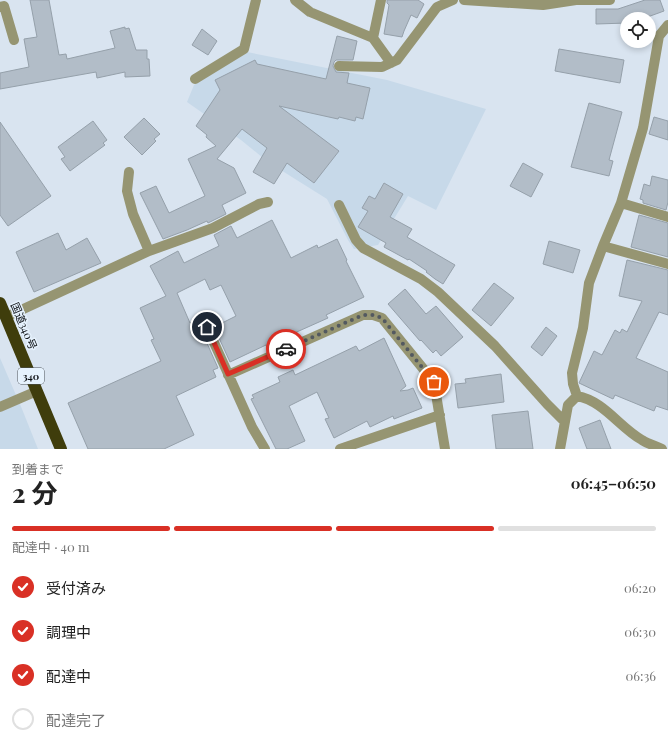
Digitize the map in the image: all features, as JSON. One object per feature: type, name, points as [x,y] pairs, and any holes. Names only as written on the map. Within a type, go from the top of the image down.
[{"type":"highway","name":"国道340号","points":[[0,303],[61,449]]},
{"type":"street","points":[[196,79],[244,49],[256,0]]},
{"type":"street","points":[[295,0],[310,12],[372,38],[391,62]]},
{"type":"street","points":[[372,38],[381,0]]},
{"type":"street","points":[[339,66],[382,67],[397,60],[437,7],[453,0]]},
{"type":"street","points":[[464,0],[543,5],[576,0],[610,0]]},
{"type":"street","points":[[0,7],[4,6],[14,40]]},
{"type":"street","points":[[577,396],[573,384],[572,373],[583,328],[589,283],[621,203],[643,128],[659,36],[668,25]]},
{"type":"street","points":[[129,172],[127,191],[133,214],[148,251]]},
{"type":"street","points":[[6,317],[148,251],[213,228],[259,204],[268,202]]},
{"type":"street","points":[[621,203],[668,217]]},
{"type":"street","points":[[338,205],[356,240],[363,248],[421,279],[438,292],[495,346],[565,422]]},
{"type":"street","points":[[603,246],[668,264]]},
{"type":"street","points":[[228,374],[363,315],[373,315],[382,318],[434,382],[445,449]]},
{"type":"street","points":[[207,327],[252,427],[265,449]]},
{"type":"street","points":[[0,407],[37,391]]},
{"type":"street","points":[[560,449],[568,405],[577,396]]},
{"type":"street","points":[[577,396],[586,397],[599,405],[643,444],[662,449]]},
{"type":"street","points":[[340,449],[440,415]]},
{"type":"shaded area","points":[[247,52],[387,80],[486,109],[436,210],[408,196],[378,245],[354,249],[327,199],[268,162],[241,140],[187,102],[194,85]]},
{"type":"shaded area","points":[[0,358],[22,409],[38,449],[0,449]]},
{"type":"building","points":[[30,0],[49,0],[59,55],[66,54],[67,59],[115,48],[110,31],[125,27],[125,29],[129,28],[136,50],[147,50],[150,76],[125,77],[125,72],[97,78],[96,72],[0,89],[0,73],[29,67],[24,39],[37,37]]},
{"type":"building","points":[[387,0],[418,0],[424,4],[417,18],[411,15],[402,37],[384,34],[389,5]]},
{"type":"building","points":[[645,0],[660,0],[664,11],[656,14],[656,12],[620,12],[620,23],[596,24],[596,9],[618,9]]},
{"type":"building","points":[[202,29],[217,41],[208,55],[192,45]]},
{"type":"building","points":[[337,36],[357,41],[353,60],[336,60],[333,66],[336,72],[349,73],[347,83],[370,88],[363,119],[356,117],[355,121],[339,117],[338,119],[279,106],[339,151],[314,183],[287,163],[274,184],[253,172],[267,148],[242,129],[217,159],[234,168],[246,193],[222,205],[226,214],[208,223],[207,221],[163,239],[140,193],[156,186],[169,213],[205,196],[188,159],[216,146],[206,137],[207,135],[196,126],[220,90],[215,80],[255,60],[257,64],[326,79]]},
{"type":"building","points":[[559,49],[624,60],[620,83],[555,71]]},
{"type":"building","points":[[589,103],[622,112],[609,160],[613,161],[609,176],[571,167]]},
{"type":"building","points":[[654,117],[668,121],[668,140],[649,134]]},
{"type":"building","points":[[144,118],[160,134],[154,139],[156,141],[142,155],[124,137]]},
{"type":"building","points":[[93,121],[107,140],[103,143],[105,145],[70,171],[61,159],[65,157],[58,147]]},
{"type":"building","points":[[0,122],[51,196],[8,226],[0,215]]},
{"type":"building","points":[[523,163],[543,174],[531,197],[510,186]]},
{"type":"building","points":[[652,176],[668,180],[668,202],[666,210],[643,203],[643,200],[640,199],[644,184],[650,186]]},
{"type":"building","points":[[384,183],[403,194],[390,217],[412,229],[407,237],[455,265],[443,284],[409,259],[408,260],[384,247],[386,243],[358,227],[368,211],[362,208],[369,196],[375,199]]},
{"type":"building","points":[[639,215],[668,223],[668,257],[631,247]]},
{"type":"building","points":[[272,220],[291,258],[317,245],[318,248],[337,239],[364,297],[326,315],[328,318],[281,339],[282,341],[267,348],[266,345],[230,362],[214,327],[236,316],[221,285],[210,290],[205,279],[177,293],[190,323],[193,321],[199,334],[202,332],[218,368],[213,370],[216,377],[176,396],[194,435],[164,449],[88,449],[68,403],[161,361],[151,340],[154,339],[140,308],[166,296],[150,266],[178,251],[184,263],[219,246],[214,235],[231,226],[237,238]]},
{"type":"building","points":[[58,233],[66,250],[87,238],[101,263],[34,292],[16,252]]},
{"type":"building","points":[[549,241],[580,250],[573,273],[543,264]]},
{"type":"building","points":[[627,260],[668,270],[668,315],[659,312],[636,358],[668,372],[668,410],[656,406],[654,411],[615,395],[613,399],[579,383],[594,351],[602,355],[615,330],[620,333],[622,329],[627,332],[642,301],[619,296]]},
{"type":"building","points":[[494,283],[514,298],[491,326],[472,310]]},
{"type":"building","points":[[405,289],[426,314],[436,306],[463,337],[441,356],[436,350],[433,353],[421,340],[420,341],[388,304]]},
{"type":"building","points":[[546,327],[557,336],[542,356],[531,347]]},
{"type":"building","points":[[384,338],[406,386],[400,391],[413,388],[422,408],[394,419],[393,416],[370,427],[367,421],[334,438],[325,419],[329,418],[317,392],[289,406],[305,441],[287,449],[276,449],[251,399],[254,398],[252,395],[280,382],[278,377],[293,370],[295,375],[356,346],[359,351]]},
{"type":"building","points":[[501,374],[504,402],[458,408],[455,384],[466,383],[465,379]]},
{"type":"building","points":[[528,411],[533,449],[496,449],[492,415]]},
{"type":"building","points":[[600,420],[611,449],[587,449],[579,428]]},
{"type":"way so far","points":[[286,349],[363,315],[373,315],[382,318],[434,382]]},
{"type":"route","points":[[207,327],[228,374],[286,349]]}]
